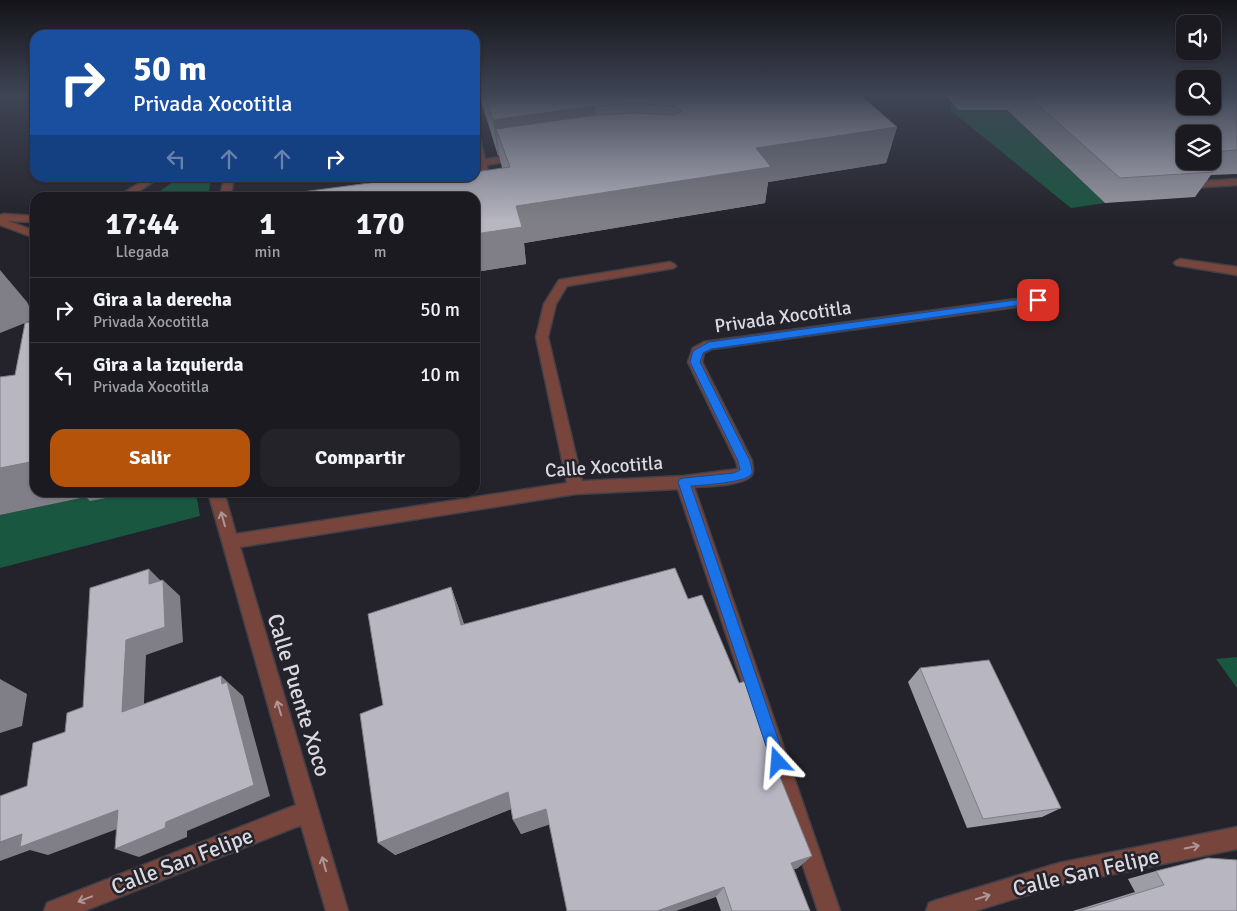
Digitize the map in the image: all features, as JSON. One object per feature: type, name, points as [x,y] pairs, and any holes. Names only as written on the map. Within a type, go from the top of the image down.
[{"type":"street","points":[[481,163],[528,156]]},
{"type":"street","points":[[480,159],[484,176],[480,180]]},
{"type":"street","points":[[130,192],[147,182]]},
{"type":"street","points":[[457,186],[478,182]]},
{"type":"street","points":[[1188,185],[1237,182]]},
{"type":"street","points":[[0,217],[30,219]]},
{"type":"street","points":[[0,221],[30,233]]},
{"type":"street","points":[[1180,263],[1237,271]]},
{"type":"street","points":[[576,488],[542,337],[550,304],[563,283],[670,266]]},
{"type":"street","name":"Privada Xocotitla","points":[[684,482],[735,477],[746,472],[744,461],[695,362],[698,351],[709,346],[1038,300]]},
{"type":"street","name":"Calle Xocotitla","points":[[230,542],[576,488],[684,482],[829,911]]},
{"type":"street","name":"Calle Puente Xoco","points":[[217,497],[337,911]]},
{"type":"street","name":"Calle San Felipe","points":[[55,911],[309,811]]},
{"type":"street","name":"Calle San Felipe","points":[[937,911],[1059,874],[1237,838]]},
{"type":"green space","points":[[983,137],[1034,137],[1105,203],[1071,208]]},
{"type":"green space","points":[[173,182],[210,182],[209,192],[159,192]]},
{"type":"green space","points":[[86,497],[197,497],[200,516],[0,568],[0,515]]},
{"type":"green space","points":[[1237,657],[1237,688],[1216,659]]},
{"type":"building","points":[[499,137],[833,137],[756,148],[771,167],[516,206],[522,227],[480,233],[480,192],[302,192],[377,182],[480,182],[480,171],[510,167]]},
{"type":"building","points":[[1074,137],[1176,137],[1176,170],[1210,170],[1213,172],[1120,178]]},
{"type":"building","points":[[1221,137],[1237,137],[1237,150],[1221,151]]},
{"type":"building","points":[[30,322],[30,462],[0,468],[0,377],[15,375],[25,323]]},
{"type":"building","points":[[675,568],[688,599],[702,595],[739,683],[750,680],[775,737],[765,740],[812,856],[791,863],[810,911],[732,911],[724,887],[657,911],[567,911],[546,809],[513,820],[508,792],[378,843],[360,714],[383,705],[368,614],[451,587],[461,625]]},
{"type":"building","points":[[149,569],[149,584],[163,580],[165,627],[126,640],[122,712],[221,676],[222,684],[227,682],[254,785],[166,822],[165,828],[115,849],[118,810],[20,847],[22,834],[0,842],[0,796],[27,786],[33,743],[65,732],[67,713],[83,707],[90,588]]},
{"type":"building","points":[[989,660],[1061,808],[983,819],[920,668]]},
{"type":"building","points":[[1208,858],[1237,860],[1237,911],[1079,911],[1164,885],[1156,871]]},
{"type":"route","points":[[778,762],[684,482],[735,477],[746,472],[744,461],[695,362],[698,351],[709,346],[1038,300]]}]
